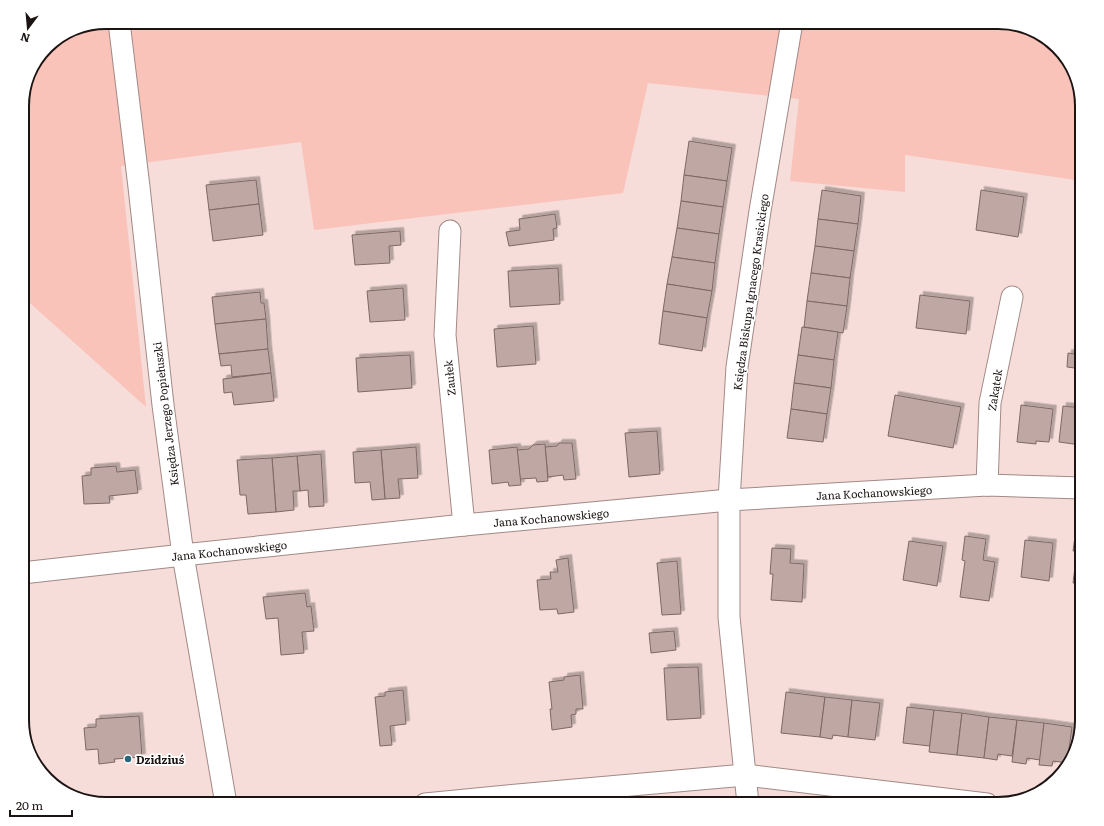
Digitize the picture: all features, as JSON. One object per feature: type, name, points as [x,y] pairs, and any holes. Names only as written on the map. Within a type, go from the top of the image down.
[{"type":"street","name":"Księdza Jerzego Popiełuszki","points":[[120,29],[163,405],[183,555],[225,797]]},
{"type":"street","name":"Księdza Biskupa Ignacego Krasickiego","points":[[747,797],[729,616],[729,500],[737,367],[760,211],[791,29]]},
{"type":"street","name":"Zaułek","points":[[450,231],[445,335],[464,525]]},
{"type":"street","name":"Zakątek","points":[[987,485],[990,403],[1012,297]]},
{"type":"street","name":"Jana Kochanowskiego","points":[[29,572],[464,525],[729,500],[987,485],[1075,488]]},
{"type":"street","points":[[497,797],[745,775],[929,797]]},
{"type":"shaded area","points":[[106,29],[1003,29],[1013,30],[1037,39],[1053,51],[1062,63],[1071,81],[1075,106],[1075,180],[905,155],[905,192],[790,181],[799,99],[648,83],[623,193],[314,230],[301,142],[121,166],[146,407],[29,302],[29,101],[35,76],[51,51],[67,39],[81,33]]},
{"type":"building","points":[[689,141],[732,148],[727,181],[684,175]]},
{"type":"building","points":[[684,175],[727,181],[723,207],[681,201]]},
{"type":"building","points":[[256,180],[259,204],[209,210],[206,185]]},
{"type":"building","points":[[822,190],[861,196],[858,224],[818,219]]},
{"type":"building","points":[[981,190],[1024,197],[1018,237],[976,230]]},
{"type":"building","points":[[681,201],[723,207],[719,234],[677,228]]},
{"type":"building","points":[[259,204],[263,235],[213,241],[209,210]]},
{"type":"building","points":[[555,214],[557,228],[553,229],[554,240],[509,246],[506,232],[520,230],[519,219]]},
{"type":"building","points":[[818,219],[858,224],[854,251],[815,246]]},
{"type":"building","points":[[677,228],[719,234],[715,263],[672,257]]},
{"type":"building","points":[[400,231],[401,245],[389,246],[390,263],[355,265],[352,235]]},
{"type":"building","points":[[815,246],[854,251],[850,278],[811,273]]},
{"type":"building","points":[[672,257],[715,263],[712,291],[667,284]]},
{"type":"building","points":[[558,268],[560,304],[510,307],[508,271]]},
{"type":"building","points":[[811,273],[850,278],[847,306],[807,301]]},
{"type":"building","points":[[667,284],[712,291],[707,318],[663,311]]},
{"type":"building","points":[[403,288],[405,320],[370,322],[367,291]]},
{"type":"building","points":[[260,292],[261,303],[264,303],[266,319],[215,324],[212,297]]},
{"type":"building","points":[[920,295],[970,301],[966,334],[916,328]]},
{"type":"building","points":[[807,301],[847,306],[843,333],[804,327]]},
{"type":"building","points":[[663,311],[707,318],[702,351],[659,344]]},
{"type":"building","points":[[266,319],[268,349],[219,354],[215,324]]},
{"type":"building","points":[[533,326],[536,364],[497,367],[494,329]]},
{"type":"building","points":[[802,327],[838,332],[834,360],[798,355]]},
{"type":"building","points":[[268,349],[271,373],[232,377],[231,365],[221,366],[219,354]]},
{"type":"building","points":[[1068,353],[1075,354],[1075,368],[1067,367]]},
{"type":"building","points":[[410,355],[412,388],[358,392],[356,358]]},
{"type":"building","points":[[798,355],[834,360],[831,388],[794,383]]},
{"type":"building","points":[[271,373],[274,401],[234,405],[232,392],[224,393],[223,379]]},
{"type":"building","points":[[794,383],[831,388],[827,414],[791,409]]},
{"type":"building","points":[[895,395],[961,407],[953,448],[888,436]]},
{"type":"building","points":[[1021,405],[1053,409],[1049,442],[1036,441],[1036,444],[1017,442]]},
{"type":"building","points":[[1063,406],[1075,407],[1075,444],[1059,442]]},
{"type":"building","points":[[791,409],[827,414],[823,442],[787,438]]},
{"type":"building","points":[[657,431],[660,474],[629,477],[625,433]]},
{"type":"building","points":[[559,443],[572,443],[576,479],[564,480],[563,475],[548,477],[545,447],[557,446]]},
{"type":"building","points":[[545,444],[548,481],[537,482],[536,478],[520,479],[517,450],[529,449],[533,445]]},
{"type":"building","points":[[416,447],[418,478],[398,479],[400,498],[385,499],[381,450]]},
{"type":"building","points":[[517,447],[521,485],[509,486],[508,482],[492,484],[489,450]]},
{"type":"building","points":[[381,450],[385,499],[372,500],[370,482],[355,483],[353,452]]},
{"type":"building","points":[[321,454],[324,506],[309,507],[308,490],[300,491],[297,456]]},
{"type":"building","points":[[297,456],[300,491],[293,491],[294,510],[276,512],[272,458]]},
{"type":"building","points":[[272,458],[276,512],[248,514],[246,495],[240,495],[237,460]]},
{"type":"building","points":[[116,466],[117,472],[135,470],[138,493],[109,496],[110,503],[84,504],[82,476],[91,475],[91,468]]},
{"type":"building","points":[[965,536],[986,539],[983,560],[995,562],[989,601],[960,597],[965,561],[962,560]]},
{"type":"building","points":[[1075,536],[1075,551],[1073,551]]},
{"type":"building","points":[[1025,540],[1053,543],[1049,581],[1021,577]]},
{"type":"building","points":[[909,541],[943,546],[937,586],[903,580]]},
{"type":"building","points":[[772,548],[791,549],[790,563],[804,564],[802,602],[771,600],[773,574],[770,574]]},
{"type":"building","points":[[568,558],[574,612],[558,614],[557,609],[540,610],[537,580],[551,579],[550,572],[558,572],[556,560]]},
{"type":"building","points":[[677,561],[681,614],[662,615],[657,563]]},
{"type":"building","points":[[1075,567],[1075,583],[1073,583]]},
{"type":"building","points":[[305,593],[307,607],[311,606],[314,631],[302,632],[304,653],[281,655],[278,618],[266,619],[263,597]]},
{"type":"building","points":[[674,631],[676,650],[651,653],[649,633]]},
{"type":"building","points":[[698,667],[701,718],[667,720],[664,668]]},
{"type":"building","points":[[580,675],[583,709],[576,709],[576,714],[571,715],[572,727],[552,730],[550,709],[552,709],[549,682],[564,680],[564,677]]},
{"type":"building","points":[[403,690],[406,724],[390,726],[392,745],[380,746],[375,697],[385,696],[385,692]]},
{"type":"building","points":[[786,692],[825,697],[820,737],[781,733]]},
{"type":"building","points":[[825,697],[852,700],[848,737],[833,735],[832,739],[820,737]]},
{"type":"building","points":[[852,700],[880,703],[875,740],[848,737]]},
{"type":"building","points":[[907,707],[934,710],[930,746],[903,743]]},
{"type":"building","points":[[934,710],[962,713],[957,755],[929,752]]},
{"type":"building","points":[[962,713],[989,717],[984,758],[957,755]]},
{"type":"building","points":[[139,716],[142,757],[114,759],[115,762],[99,764],[98,749],[86,750],[84,728],[96,727],[96,719]]},
{"type":"building","points":[[989,717],[1017,720],[1012,756],[998,754],[997,760],[984,758]]},
{"type":"building","points":[[1017,720],[1044,723],[1040,760],[1027,758],[1026,764],[1012,762]]},
{"type":"building","points":[[1044,723],[1072,727],[1069,750],[1062,762],[1053,761],[1052,766],[1039,765]]},
{"type":"place","name":"Dzidziuś","points":[[128,759]]}]
